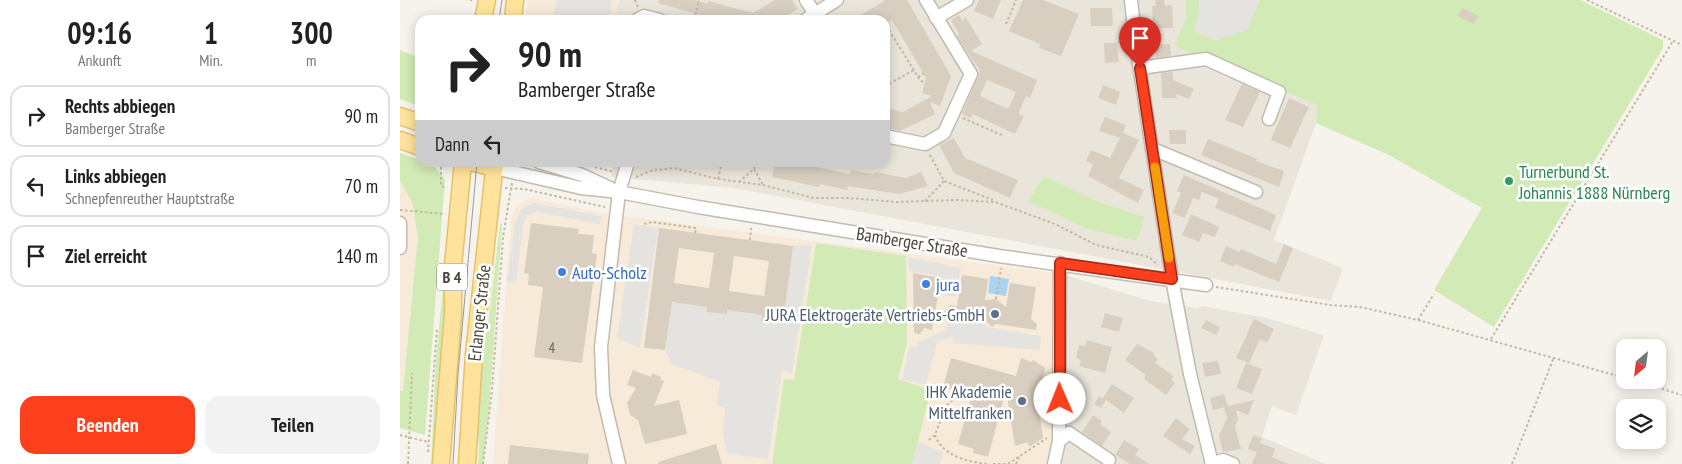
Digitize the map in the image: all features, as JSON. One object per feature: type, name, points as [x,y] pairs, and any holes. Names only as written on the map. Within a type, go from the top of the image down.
[{"type":"main road","points":[[484,15],[487,0]]},
{"type":"main road","points":[[514,15],[515,0]]},
{"type":"main road","points":[[400,116],[415,121]]},
{"type":"main road","points":[[400,140],[415,145]]},
{"type":"main road","name":"Erlanger Straße","points":[[442,464],[453,314],[453,266],[463,167]]},
{"type":"main road","name":"Erlanger Straße","points":[[467,464],[473,361],[495,167]]},
{"type":"street","points":[[806,0],[810,15]]},
{"type":"street","points":[[813,15],[837,0]]},
{"type":"street","points":[[890,137],[925,144],[944,133],[971,74],[926,0]]},
{"type":"street","points":[[936,18],[967,0]]},
{"type":"street","points":[[1131,0],[1172,279],[1190,374],[1212,464],[1223,460],[1233,464]]},
{"type":"street","points":[[1140,68],[1206,59],[1279,92],[1268,119]]},
{"type":"street","points":[[1153,149],[1256,192]]},
{"type":"street","name":"Bamberger Straße","points":[[502,167],[581,188],[619,192],[716,210],[999,256],[1060,263],[1206,285]]},
{"type":"street","name":"Bamberger Straße","points":[[556,167],[582,175],[619,192]]},
{"type":"street","points":[[618,464],[603,395],[601,347],[619,192],[626,169]]},
{"type":"street","points":[[400,223],[400,248]]},
{"type":"street","points":[[1054,464],[1059,441],[1060,263]]},
{"type":"street","points":[[1059,441],[1070,433],[1109,460]]},
{"type":"path","points":[[695,15],[699,0]]},
{"type":"path","points":[[1006,24],[1016,0]]},
{"type":"path","points":[[1587,0],[1682,45]]},
{"type":"path","points":[[890,32],[918,77],[925,83]]},
{"type":"path","points":[[1491,340],[1673,41]]},
{"type":"path","points":[[890,83],[914,70]]},
{"type":"path","points":[[918,77],[924,73]]},
{"type":"path","points":[[953,114],[1004,136]]},
{"type":"path","points":[[925,144],[944,182],[1055,224],[1096,245],[1150,257],[1172,279]]},
{"type":"path","points":[[718,179],[721,167]]},
{"type":"path","points":[[608,171],[626,169],[634,177],[674,168],[718,179],[763,185],[813,198],[849,198],[896,202],[995,202]]},
{"type":"path","points":[[739,182],[754,169],[763,185]]},
{"type":"path","points":[[441,170],[446,173]]},
{"type":"path","points":[[441,170],[441,186],[447,187],[447,194]]},
{"type":"path","points":[[925,201],[944,182]]},
{"type":"path","points":[[483,464],[487,444],[503,238],[511,189],[524,189],[599,206],[618,208]]},
{"type":"path","points":[[400,210],[448,214],[446,210]]},
{"type":"path","points":[[644,224],[652,222],[696,228],[695,233]]},
{"type":"path","points":[[996,299],[1000,275]]},
{"type":"path","points":[[1206,285],[1259,295],[1360,307],[1418,320],[1554,356],[1616,375]]},
{"type":"path","points":[[1418,320],[1434,294]]},
{"type":"path","points":[[1512,464],[1554,356]]},
{"type":"path","points":[[408,464],[412,373]]},
{"type":"path","points":[[1662,389],[1682,395]]},
{"type":"path","points":[[929,440],[935,435],[946,406],[957,396],[977,399]]},
{"type":"path","points":[[1047,402],[1047,411]]},
{"type":"path","points":[[993,464],[1008,464],[1047,439],[1047,430]]},
{"type":"path","points":[[400,435],[428,442]]},
{"type":"path","points":[[935,435],[939,445],[964,461],[988,464]]},
{"type":"path","points":[[1016,464],[1020,455]]},
{"type":"shaded area","points":[[527,0],[620,0],[616,15],[527,15]]},
{"type":"shaded area","points":[[557,0],[612,0],[610,15],[553,15]]},
{"type":"shaded area","points":[[620,0],[1186,0],[1186,18],[1174,46],[1317,105],[1316,123],[1274,240],[1343,268],[1331,301],[734,188],[612,177],[613,167],[890,167],[890,15],[616,15]]},
{"type":"shaded area","points":[[1199,0],[1260,0],[1247,30],[1215,41],[1194,31],[1199,12]]},
{"type":"shaded area","points":[[400,181],[412,202],[418,237],[403,392],[400,391]]},
{"type":"shaded area","points":[[532,198],[602,213],[1062,274],[1054,464],[912,464],[931,390],[898,379],[907,343],[816,243],[794,381],[784,380],[772,464],[493,464],[511,218],[516,206]]},
{"type":"shaded area","points":[[534,203],[601,216],[600,224],[538,212],[527,215],[523,225],[516,283],[507,282],[515,223],[521,209]]},
{"type":"shaded area","points":[[634,224],[658,228],[640,348],[617,338]]},
{"type":"shaded area","points":[[812,245],[792,373],[782,371],[768,459],[727,453],[723,434],[725,408],[717,406],[720,382],[672,364],[665,350],[672,302],[707,307],[707,312],[727,314],[727,310],[762,315],[761,321],[783,324],[793,246]]},
{"type":"shaded area","points":[[908,257],[961,268],[955,297],[939,294],[942,277],[909,271]]},
{"type":"shaded area","points":[[1062,274],[1150,301],[1197,308],[1203,306],[1267,318],[1324,335],[1296,415],[1272,406],[1262,437],[1326,464],[1054,464]]},
{"type":"shaded area","points":[[949,317],[986,323],[985,327],[1041,336],[1040,350],[954,343],[953,336],[937,342],[926,385],[902,379],[910,345],[917,347],[918,343],[947,329]]},
{"type":"shaded area","points":[[918,441],[943,453],[940,464],[912,464]]},
{"type":"green space","name":"Turnerbund St. Johannis 1888 Nürnberg","points":[[1186,0],[1580,0],[1663,40],[1663,48],[1494,327],[1434,290],[1482,208],[1389,155],[1316,123],[1317,105],[1174,46],[1186,18]]},
{"type":"green space","points":[[400,50],[415,55],[415,104],[400,99]]},
{"type":"green space","points":[[400,153],[415,158],[415,167],[434,167],[445,179],[425,435],[400,428],[400,391],[403,391],[418,237],[412,202],[400,181]]},
{"type":"green space","points":[[1044,176],[1096,201],[1144,217],[1137,241],[1088,229],[1028,201]]},
{"type":"green space","points":[[500,224],[502,224],[489,411],[483,464],[478,464],[479,444],[476,420],[481,346],[488,325]]},
{"type":"green space","points":[[816,243],[906,256],[907,343],[898,379],[931,390],[912,464],[772,464],[784,379],[794,380]]},
{"type":"green space","points":[[444,276],[446,291],[439,464],[431,464],[436,360]]},
{"type":"water","points":[[990,276],[1009,279],[1006,296],[988,293]]},
{"type":"building","points":[[659,0],[695,0],[708,4],[708,1],[753,13],[775,0],[792,0],[798,9],[788,15],[700,15],[658,3]]},
{"type":"building","points":[[886,0],[907,0],[951,76],[940,106],[930,102],[935,114],[900,131],[890,129],[890,109],[903,112],[932,96],[922,93],[926,78],[892,20],[890,21],[890,15],[861,15]]},
{"type":"building","points":[[979,0],[1001,0],[993,19],[974,11]]},
{"type":"building","points":[[1023,0],[1043,0],[1079,14],[1061,56],[1039,48],[1040,44],[1009,31]]},
{"type":"building","points":[[1155,0],[1164,0],[1165,6],[1172,5],[1173,28],[1153,29],[1152,6],[1156,6]]},
{"type":"building","points":[[1090,8],[1112,8],[1113,26],[1091,26]]},
{"type":"building","points":[[1462,8],[1478,16],[1474,24],[1458,16]]},
{"type":"building","points":[[959,15],[963,22],[965,16],[982,44],[971,51],[1037,80],[1030,98],[1026,96],[1018,114],[1024,116],[1015,134],[973,114],[971,118],[962,114],[980,71],[957,36],[959,34],[951,20]],"holes":[[[987,80],[1016,92],[1008,109],[980,96]]]},
{"type":"building","points":[[1104,43],[1117,43],[1119,62],[1105,63]]},
{"type":"building","points":[[1170,44],[1171,56],[1156,58],[1155,45]]},
{"type":"building","points":[[1161,73],[1173,73],[1173,80],[1194,89],[1189,99],[1176,94],[1177,98],[1162,98]]},
{"type":"building","points":[[1242,84],[1260,92],[1243,127],[1225,120]]},
{"type":"building","points":[[1103,85],[1120,92],[1116,105],[1098,98]]},
{"type":"building","points":[[1289,98],[1309,107],[1290,148],[1271,140]]},
{"type":"building","points":[[1105,117],[1126,125],[1123,133],[1139,140],[1119,178],[1144,190],[1138,203],[1088,176],[1093,164],[1086,161],[1091,150],[1110,158],[1120,138],[1099,131]]},
{"type":"building","points":[[1169,130],[1186,130],[1186,144],[1170,144]]},
{"type":"building","points":[[954,138],[965,158],[1018,180],[1010,198],[954,173],[939,145]]},
{"type":"building","points":[[1208,139],[1257,159],[1256,161],[1284,171],[1279,187],[1201,155]]},
{"type":"building","points":[[774,167],[816,167],[850,174],[851,170],[906,178],[921,172],[928,186],[899,194],[848,186],[847,190],[820,184],[819,187],[772,177]]},
{"type":"building","points":[[1184,175],[1276,215],[1270,231],[1215,208],[1219,199],[1202,192],[1199,200],[1193,198],[1185,218],[1172,213],[1181,193],[1177,191]]},
{"type":"building","points":[[1191,214],[1219,227],[1215,237],[1203,233],[1199,242],[1182,235]]},
{"type":"building","points":[[531,223],[579,229],[578,234],[594,235],[592,253],[597,254],[582,363],[534,357],[543,287],[528,285],[529,274],[524,273]]},
{"type":"building","points":[[659,228],[793,246],[783,324],[761,321],[762,315],[727,310],[727,314],[706,312],[707,307],[672,302],[665,350],[644,348]],"holes":[[[679,248],[714,253],[709,288],[674,283]],[[734,256],[769,261],[764,296],[729,291]]]},
{"type":"building","points":[[1284,244],[1293,248],[1279,282],[1235,264],[1234,267],[1220,261],[1226,246],[1240,252],[1241,249],[1276,264]]},
{"type":"building","points":[[913,273],[941,278],[932,330],[924,328],[920,334],[914,333]]},
{"type":"building","points":[[962,275],[988,279],[985,300],[996,299],[1006,307],[1010,283],[1036,287],[1031,319],[1037,324],[1036,330],[996,324],[992,327],[988,323],[941,315],[950,305],[957,306]]},
{"type":"building","points":[[1105,313],[1123,318],[1119,332],[1101,327]]},
{"type":"building","points":[[1254,319],[1274,329],[1267,343],[1260,339],[1249,363],[1236,358]]},
{"type":"building","points":[[1206,320],[1220,327],[1216,335],[1201,328]]},
{"type":"building","points":[[1087,340],[1112,347],[1105,373],[1079,366],[1081,360],[1076,358],[1079,345],[1085,346]]},
{"type":"building","points":[[1137,344],[1154,353],[1153,355],[1158,359],[1155,363],[1174,376],[1171,380],[1175,383],[1166,395],[1144,379],[1146,375],[1125,360]]},
{"type":"building","points":[[951,358],[1016,376],[1021,358],[1031,362],[1033,360],[1045,368],[1038,403],[1043,438],[1029,447],[1028,442],[1015,446],[1006,390],[988,457],[973,453],[974,449],[958,444],[972,394],[943,387]]},
{"type":"building","points":[[1218,361],[1221,374],[1205,377],[1202,363]]},
{"type":"building","points":[[1246,363],[1262,369],[1252,394],[1236,388]]},
{"type":"building","points":[[633,370],[651,377],[652,373],[661,377],[660,379],[664,381],[654,406],[679,400],[687,434],[645,444],[638,420],[630,415],[627,403],[636,388],[627,385]]},
{"type":"building","points":[[1112,384],[1134,398],[1124,413],[1106,400],[1101,408],[1094,404],[1099,396],[1105,400],[1103,398]]},
{"type":"building","points":[[1224,394],[1228,406],[1213,410],[1210,398]]},
{"type":"building","points":[[1254,400],[1248,415],[1236,410],[1238,419],[1235,427],[1241,449],[1223,452],[1219,436],[1227,418],[1224,407]]},
{"type":"building","points":[[1093,415],[1102,421],[1100,424],[1111,432],[1102,446],[1082,432]]},
{"type":"building","points":[[1176,418],[1190,429],[1182,439],[1195,446],[1190,454],[1163,436]]},
{"type":"building","points":[[1253,435],[1262,438],[1260,443],[1275,449],[1272,457],[1288,464],[1252,464],[1257,452],[1248,449]]},
{"type":"building","points":[[1124,440],[1139,449],[1135,455],[1149,464],[1130,464],[1115,455]]},
{"type":"building","points":[[716,444],[722,464],[658,464],[658,462]]},
{"type":"building","points":[[510,445],[589,454],[588,464],[508,464]]},
{"type":"tram line","points":[[500,15],[502,0]]},
{"type":"tram line","points":[[453,464],[458,374],[477,167]]},
{"type":"slow traffic","points":[[1155,167],[1169,258]]},
{"type":"place","name":"Turnerbund St. Johannis 1888 Nürnberg","points":[[1509,181]]},
{"type":"place","name":"Auto-Scholz","points":[[562,272]]},
{"type":"place","name":"jura","points":[[926,284]]},
{"type":"place","name":"JURA Elektrogeräte Vertriebs-GmbH","points":[[995,314]]},
{"type":"place","name":"IHK Akademie Mittelfranken","points":[[1022,401]]},
{"type":"route","points":[[1060,399],[1060,263],[1172,279],[1140,68]]}]
